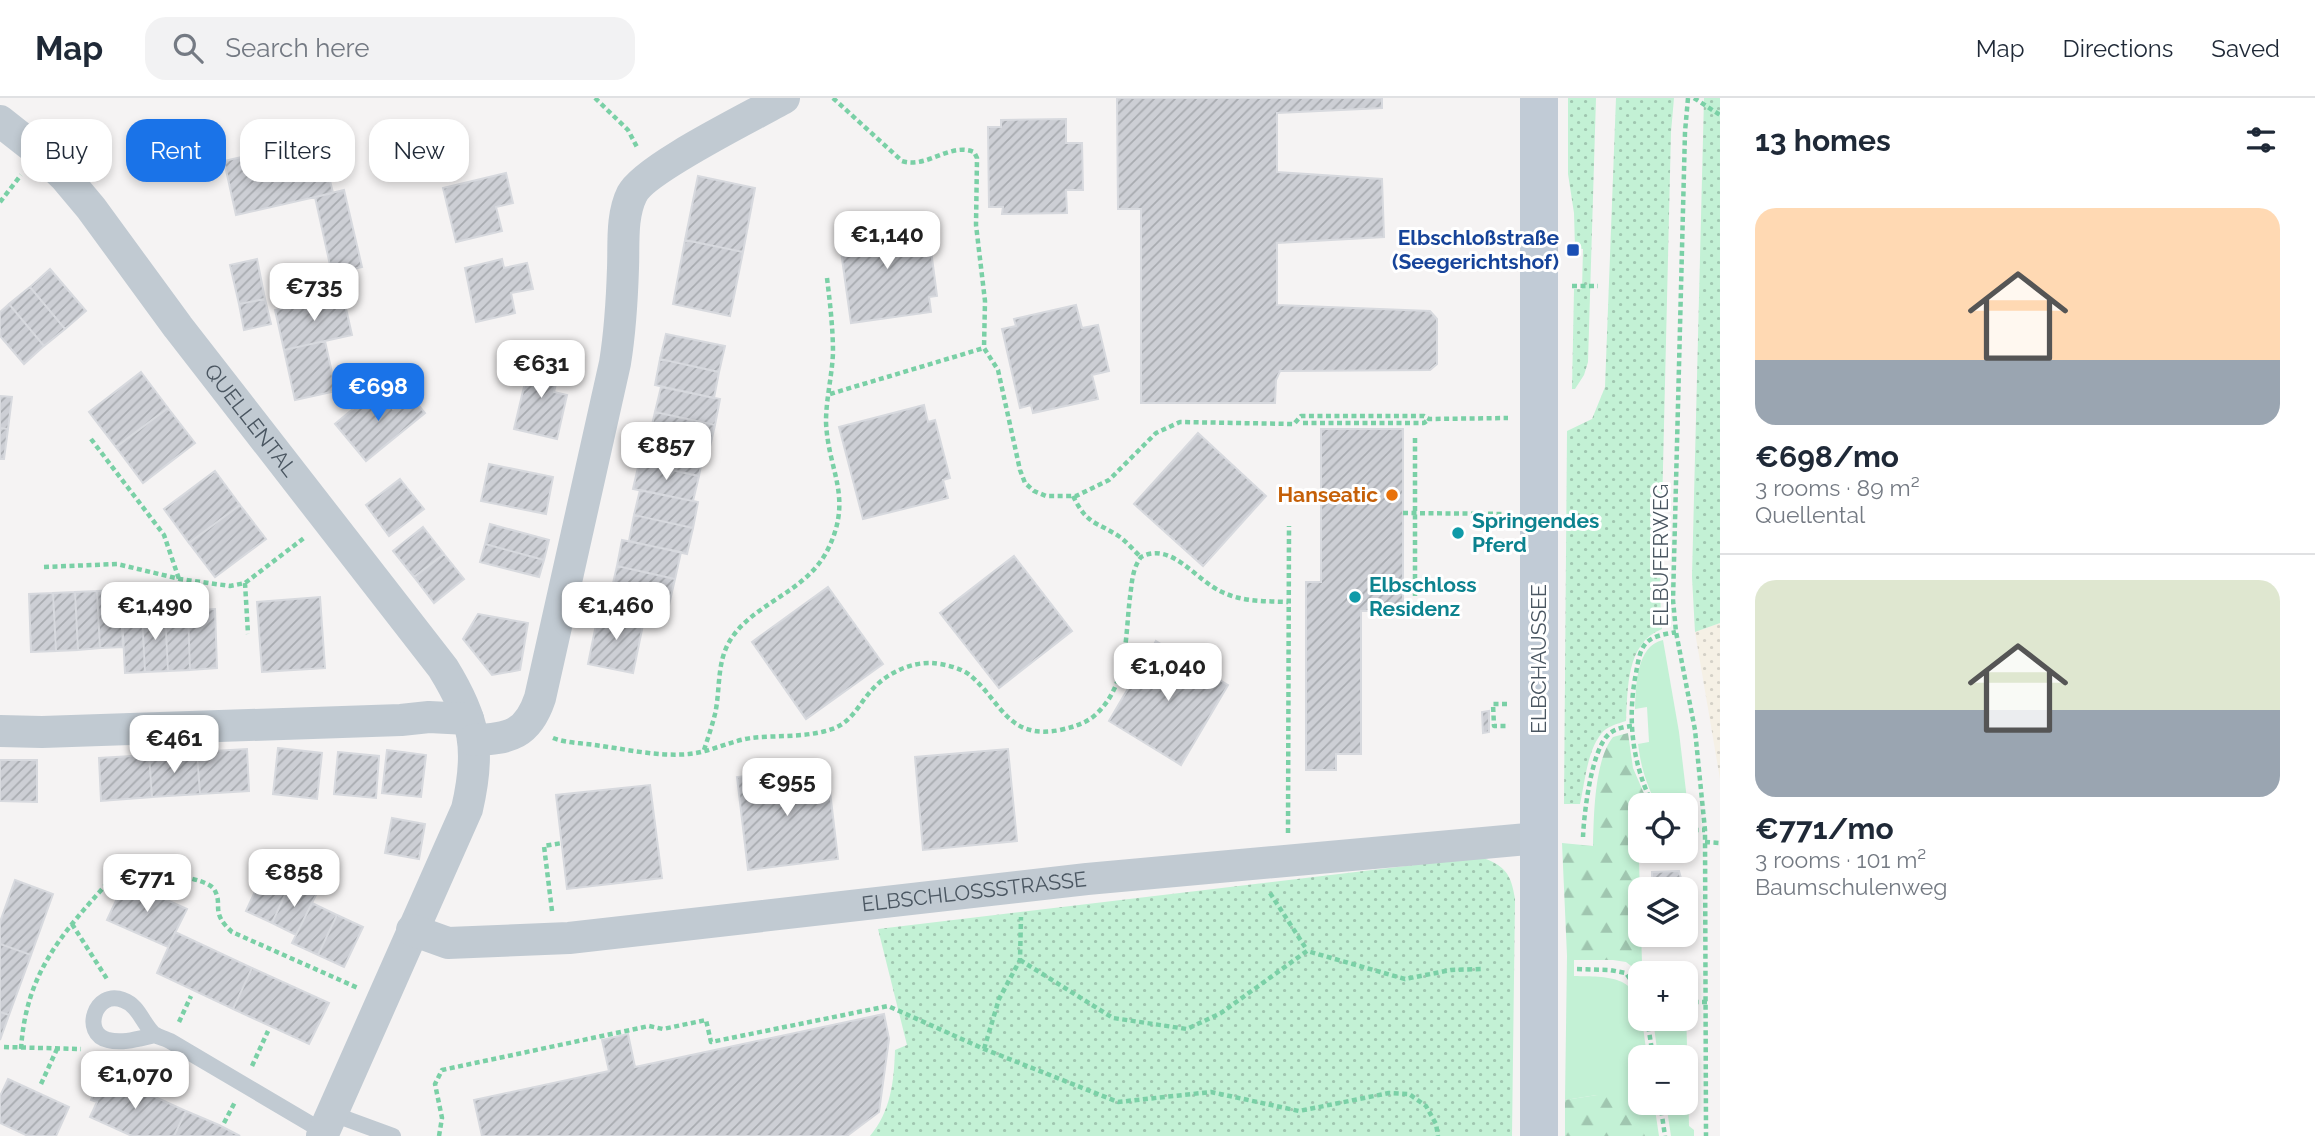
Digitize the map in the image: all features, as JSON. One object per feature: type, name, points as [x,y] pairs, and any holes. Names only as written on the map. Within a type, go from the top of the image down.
[{"type":"main road","name":"ELBCHAUSSEE","points":[[1539,98],[1539,418],[1555,831],[1539,1136]]},
{"type":"street","points":[[0,731],[42,732],[429,717],[505,736],[526,727],[540,698],[615,363],[621,328],[627,206],[633,193],[651,173],[784,98]]},
{"type":"street","name":"QUELLENTAL","points":[[0,121],[38,151],[91,208],[178,327],[443,668],[459,694],[471,729]]},
{"type":"street","points":[[326,1127],[467,810],[475,770],[471,729]]},
{"type":"street","name":"ELBSCHLOSSSTRASSE","points":[[412,930],[448,943],[569,938],[1016,887],[1288,862],[1555,831]]},
{"type":"lane","points":[[156,1035],[128,1041],[109,1041],[99,1037],[93,1026],[94,1013],[101,1002],[111,998],[121,999],[134,1006],[156,1035],[326,1127],[393,1136]]},
{"type":"path","points":[[595,98],[628,130],[642,156]]},
{"type":"path","points":[[833,98],[902,161],[912,164],[923,162],[958,149],[974,152],[977,158],[976,225],[985,301],[984,348],[998,370],[1020,470],[1025,483],[1034,491],[1046,496],[1076,496],[1109,480],[1156,433],[1180,422],[1294,424],[1301,416],[1539,418]]},
{"type":"path","name":"ELBUFERWEG","points":[[1688,98],[1674,600],[1676,632],[1695,730],[1705,830],[1706,1136]]},
{"type":"path","points":[[1695,98],[1720,115]]},
{"type":"path","points":[[0,202],[21,174]]},
{"type":"path","points":[[704,750],[715,714],[721,667],[727,646],[751,618],[804,581],[819,566],[838,524],[841,501],[838,478],[829,448],[826,419],[833,354],[827,278]]},
{"type":"path","points":[[1572,286],[1598,285]]},
{"type":"path","points":[[830,394],[984,348]]},
{"type":"path","points":[[1303,424],[1424,423],[1429,419]]},
{"type":"path","points":[[1415,438],[1415,596]]},
{"type":"path","points":[[91,439],[164,535],[180,579]]},
{"type":"path","points":[[1072,496],[1090,522],[1121,537],[1141,557]]},
{"type":"path","points":[[1403,513],[1504,514]]},
{"type":"path","points":[[1288,862],[1289,526]]},
{"type":"path","points":[[44,567],[117,564],[180,579],[230,586],[245,583],[308,535]]},
{"type":"path","points":[[546,735],[558,740],[656,754],[691,754],[728,742],[819,732],[836,727],[850,718],[861,707],[870,691],[886,677],[907,667],[930,663],[952,666],[971,675],[1001,712],[1018,725],[1036,731],[1056,731],[1076,726],[1093,716],[1107,702],[1116,687],[1121,669],[1133,573],[1141,557],[1159,552],[1170,555],[1203,582],[1238,599],[1288,602]]},
{"type":"path","points":[[245,583],[248,634]]},
{"type":"path","points":[[1648,793],[1637,767],[1632,726],[1632,691],[1641,651],[1653,638],[1676,632]]},
{"type":"path","points":[[1508,704],[1493,704],[1494,726],[1509,726]]},
{"type":"path","points":[[1583,837],[1587,802],[1601,747],[1607,736],[1615,730],[1632,726]]},
{"type":"path","points":[[1555,831],[1584,825]]},
{"type":"path","points":[[1698,830],[1705,830]]},
{"type":"path","points":[[1705,842],[1720,843]]},
{"type":"path","points":[[552,912],[544,846],[562,843]]},
{"type":"path","points":[[21,1049],[22,1024],[32,988],[50,952],[111,880],[121,873],[132,871],[186,877],[208,883],[217,897],[217,913],[232,932],[383,1000]]},
{"type":"path","points":[[984,1049],[999,999],[1020,960],[1021,918],[1016,887]]},
{"type":"path","points":[[1274,899],[1307,951],[1405,979],[1451,970],[1482,969]]},
{"type":"path","points":[[72,924],[106,975]]},
{"type":"path","points":[[1020,960],[1113,1018],[1187,1028],[1221,1013],[1307,951]]},
{"type":"path","points":[[1577,969],[1610,970],[1626,973],[1628,976]]},
{"type":"path","points":[[1698,1002],[1707,1002]]},
{"type":"path","points":[[439,1136],[442,1118],[435,1084],[442,1070],[649,1026],[663,1029],[706,1020],[711,1041],[888,1006],[984,1049],[1118,1102],[1211,1091],[1299,1111],[1389,1093],[1409,1094],[1426,1106],[1436,1124],[1438,1136]]},
{"type":"path","points":[[4,1048],[82,1049],[99,1037]]},
{"type":"path","points":[[41,1084],[57,1049]]},
{"type":"path","points":[[1662,1115],[1665,1136]]},
{"type":"green space","points":[[1568,98],[1596,98],[1588,362],[1575,389],[1572,389],[1574,289],[1582,289],[1583,249],[1575,248],[1574,213],[1568,174]]},
{"type":"green space","points":[[1616,98],[1674,98],[1660,593],[1662,629],[1641,645],[1635,656],[1629,681],[1626,721],[1606,729],[1596,741],[1580,804],[1564,804],[1567,431],[1592,419],[1605,387]]},
{"type":"green space","points":[[1704,98],[1720,98],[1720,623],[1695,632],[1692,577]]},
{"type":"green space","points":[[1663,640],[1686,793],[1651,793],[1644,775],[1638,744],[1649,742],[1647,707],[1635,709],[1636,689],[1643,658],[1654,644]]},
{"type":"green space","points":[[1628,733],[1633,768],[1644,793],[1628,793],[1628,863],[1639,863],[1639,877],[1628,877],[1628,947],[1642,947],[1642,961],[1628,961],[1628,964],[1613,960],[1574,960],[1574,956],[1567,956],[1562,843],[1593,846],[1596,789],[1602,760],[1613,737]]},
{"type":"green space","points":[[1481,857],[1506,872],[1515,899],[1512,1136],[870,1136],[887,1106],[894,1073],[895,1050],[907,1045],[878,929]]},
{"type":"green space","points":[[1567,956],[1574,956],[1574,976],[1609,978],[1628,986],[1628,1031],[1644,1031],[1645,1045],[1628,1045],[1628,1115],[1656,1115],[1659,1136],[1645,1136],[1597,1095],[1565,1100]]},
{"type":"green space","points":[[1655,1031],[1687,1031],[1687,1045],[1656,1045]]},
{"type":"green space","points":[[1597,1095],[1613,1096],[1628,1102],[1628,1115],[1635,1115],[1645,1136],[1565,1136],[1565,1100]]},
{"type":"green space","points":[[1668,1115],[1689,1115],[1689,1126],[1694,1130],[1694,1136],[1671,1136]]},
{"type":"sand","points":[[1720,623],[1720,779],[1695,632]]},
{"type":"building","points":[[1117,98],[1382,98],[1382,108],[1277,113],[1277,172],[1382,179],[1384,237],[1277,243],[1277,305],[1430,311],[1437,319],[1437,364],[1430,370],[1280,371],[1276,380],[1275,403],[1141,403],[1141,209],[1118,209]]},
{"type":"building","points":[[1066,119],[1066,143],[1082,143],[1083,190],[1066,190],[1067,213],[1002,214],[1003,207],[989,207],[988,127],[1001,127],[1001,120]]},
{"type":"building","points":[[240,157],[240,182],[330,182],[333,193],[236,215],[226,161]]},
{"type":"building","points":[[506,173],[513,203],[496,207],[502,231],[456,242],[443,188]]},
{"type":"building","points":[[698,176],[755,188],[743,252],[685,240]]},
{"type":"building","points":[[344,190],[362,267],[332,274],[315,197]]},
{"type":"building","points":[[918,219],[921,237],[929,235],[937,296],[929,297],[931,312],[851,323],[838,230]]},
{"type":"building","points":[[685,240],[743,252],[730,316],[673,304]]},
{"type":"building","points":[[257,259],[265,299],[239,304],[230,265]]},
{"type":"building","points":[[502,259],[504,268],[527,263],[533,289],[511,293],[515,313],[476,322],[465,268]]},
{"type":"building","points":[[50,269],[86,311],[65,329],[30,287]]},
{"type":"building","points":[[30,287],[65,329],[44,346],[9,304]]},
{"type":"building","points":[[343,295],[352,335],[284,350],[275,310]]},
{"type":"building","points":[[265,299],[271,324],[244,330],[239,304]]},
{"type":"building","points":[[9,304],[44,346],[24,364],[0,336],[0,312]]},
{"type":"building","points":[[1076,305],[1082,328],[1098,325],[1109,371],[1092,375],[1098,399],[1033,413],[1031,405],[1020,408],[1002,329],[1016,326],[1014,319]]},
{"type":"building","points":[[666,334],[725,346],[719,372],[660,359]]},
{"type":"building","points":[[325,341],[336,391],[295,400],[284,350]]},
{"type":"building","points":[[531,357],[561,364],[554,392],[567,395],[557,439],[514,429]]},
{"type":"building","points":[[660,359],[719,372],[714,398],[655,385]]},
{"type":"building","points":[[141,372],[168,408],[116,447],[89,412]]},
{"type":"building","points":[[661,387],[720,399],[715,425],[655,412]]},
{"type":"building","points":[[377,389],[393,409],[410,395],[425,413],[366,461],[335,424]]},
{"type":"building","points":[[0,396],[12,397],[8,429],[0,428]]},
{"type":"building","points":[[924,405],[928,422],[935,420],[950,478],[943,480],[948,498],[863,519],[839,427]]},
{"type":"building","points":[[168,408],[195,443],[143,483],[116,447]]},
{"type":"building","points":[[655,412],[715,425],[709,451],[649,438]]},
{"type":"building","points":[[0,428],[8,429],[4,459],[0,459]]},
{"type":"building","name":"Elbschloss Residenz","points":[[1321,429],[1403,429],[1403,611],[1361,611],[1361,754],[1336,754],[1336,770],[1306,770],[1306,582],[1321,582]]},
{"type":"building","points":[[1198,433],[1266,496],[1203,566],[1134,504]]},
{"type":"building","points":[[644,436],[704,450],[699,476],[639,463]]},
{"type":"building","points":[[639,463],[699,476],[693,501],[633,489]]},
{"type":"building","points":[[489,464],[553,477],[546,514],[481,501]]},
{"type":"building","points":[[215,471],[240,505],[189,543],[164,509]]},
{"type":"building","points":[[400,479],[424,509],[389,536],[366,505]]},
{"type":"building","points":[[640,490],[698,502],[693,528],[634,515]]},
{"type":"building","points":[[240,505],[266,539],[215,577],[189,543]]},
{"type":"building","points":[[634,515],[693,528],[687,554],[629,541]]},
{"type":"building","points":[[490,524],[549,540],[544,560],[485,544]]},
{"type":"building","points":[[423,527],[444,554],[414,577],[393,551]]},
{"type":"building","points":[[622,540],[681,552],[675,579],[617,566]]},
{"type":"building","points":[[485,544],[544,560],[539,577],[480,562]]},
{"type":"building","points":[[444,554],[464,579],[434,603],[414,577]]},
{"type":"building","points":[[1014,556],[1072,631],[999,688],[940,613]]},
{"type":"building","points":[[617,566],[675,579],[669,605],[611,592]]},
{"type":"building","points":[[828,587],[883,664],[806,719],[752,642]]},
{"type":"building","points":[[120,590],[123,647],[100,648],[97,591]]},
{"type":"building","points":[[97,591],[100,648],[78,650],[75,592]]},
{"type":"building","points":[[75,592],[78,650],[56,651],[53,593]]},
{"type":"building","points":[[53,593],[56,651],[31,652],[29,594]]},
{"type":"building","points":[[320,597],[325,668],[262,672],[257,602]]},
{"type":"building","points":[[215,609],[217,668],[190,670],[188,611]]},
{"type":"building","points":[[599,610],[644,620],[633,673],[588,664]]},
{"type":"building","points":[[188,611],[190,670],[168,671],[165,612]]},
{"type":"building","points":[[165,612],[168,671],[145,672],[142,613]]},
{"type":"building","points":[[142,613],[145,672],[125,673],[122,614]]},
{"type":"building","points":[[478,614],[528,623],[520,670],[492,675],[463,639]]},
{"type":"building","points":[[1156,641],[1228,685],[1181,765],[1109,721]]},
{"type":"building","points":[[1489,711],[1489,732],[1483,733],[1482,712]]},
{"type":"building","points":[[278,748],[322,753],[317,799],[273,794]]},
{"type":"building","points":[[247,749],[249,791],[200,794],[197,752]]},
{"type":"building","points":[[1008,749],[1017,841],[923,850],[915,757]]},
{"type":"building","points":[[387,750],[426,755],[421,797],[382,793]]},
{"type":"building","points":[[197,752],[200,794],[152,797],[149,755]]},
{"type":"building","points":[[338,752],[379,756],[376,798],[334,794]]},
{"type":"building","points":[[149,755],[152,797],[101,801],[99,758]]},
{"type":"building","points":[[0,760],[37,760],[37,802],[0,801]]},
{"type":"building","points":[[827,766],[838,859],[748,870],[737,777]]},
{"type":"building","points":[[650,785],[662,878],[567,889],[556,795]]},
{"type":"building","points":[[392,818],[425,824],[419,859],[385,853]]},
{"type":"building","points":[[265,870],[291,882],[272,923],[246,911]]},
{"type":"building","points":[[1679,871],[1681,877],[1652,877],[1652,872]]},
{"type":"building","points":[[15,880],[53,894],[31,955],[0,944],[0,922]]},
{"type":"building","points":[[125,881],[187,909],[168,947],[107,920]]},
{"type":"building","points":[[291,882],[316,895],[296,935],[272,923]]},
{"type":"building","points":[[312,903],[337,915],[318,955],[292,943]]},
{"type":"building","points":[[337,915],[363,927],[344,967],[318,955]]},
{"type":"building","points":[[175,932],[252,968],[233,1009],[157,973]]},
{"type":"building","points":[[0,944],[31,955],[9,1015],[0,1012]]},
{"type":"building","points":[[252,968],[329,1003],[309,1044],[233,1009]]},
{"type":"building","points":[[0,1012],[9,1015],[0,1040]]},
{"type":"building","points":[[884,1014],[889,1039],[879,1112],[847,1136],[482,1136],[474,1100],[609,1071],[602,1040],[628,1034],[635,1067]]},
{"type":"building","points":[[109,1076],[186,1111],[174,1136],[132,1136],[90,1117],[97,1102],[91,1100],[96,1088],[102,1091]]},
{"type":"building","points":[[8,1079],[69,1107],[56,1136],[28,1136],[0,1123],[0,1096]]},
{"type":"building","points":[[186,1111],[219,1125],[240,1136],[174,1136]]},
{"type":"place","name":"Elbschloßstraße (Seegerichtshof)","points":[[1573,250]]},
{"type":"place","name":"Hanseatic","points":[[1392,495]]},
{"type":"place","name":"Springendes Pferd","points":[[1458,533]]},
{"type":"place","name":"Elbschloss Residenz","points":[[1355,597]]}]
